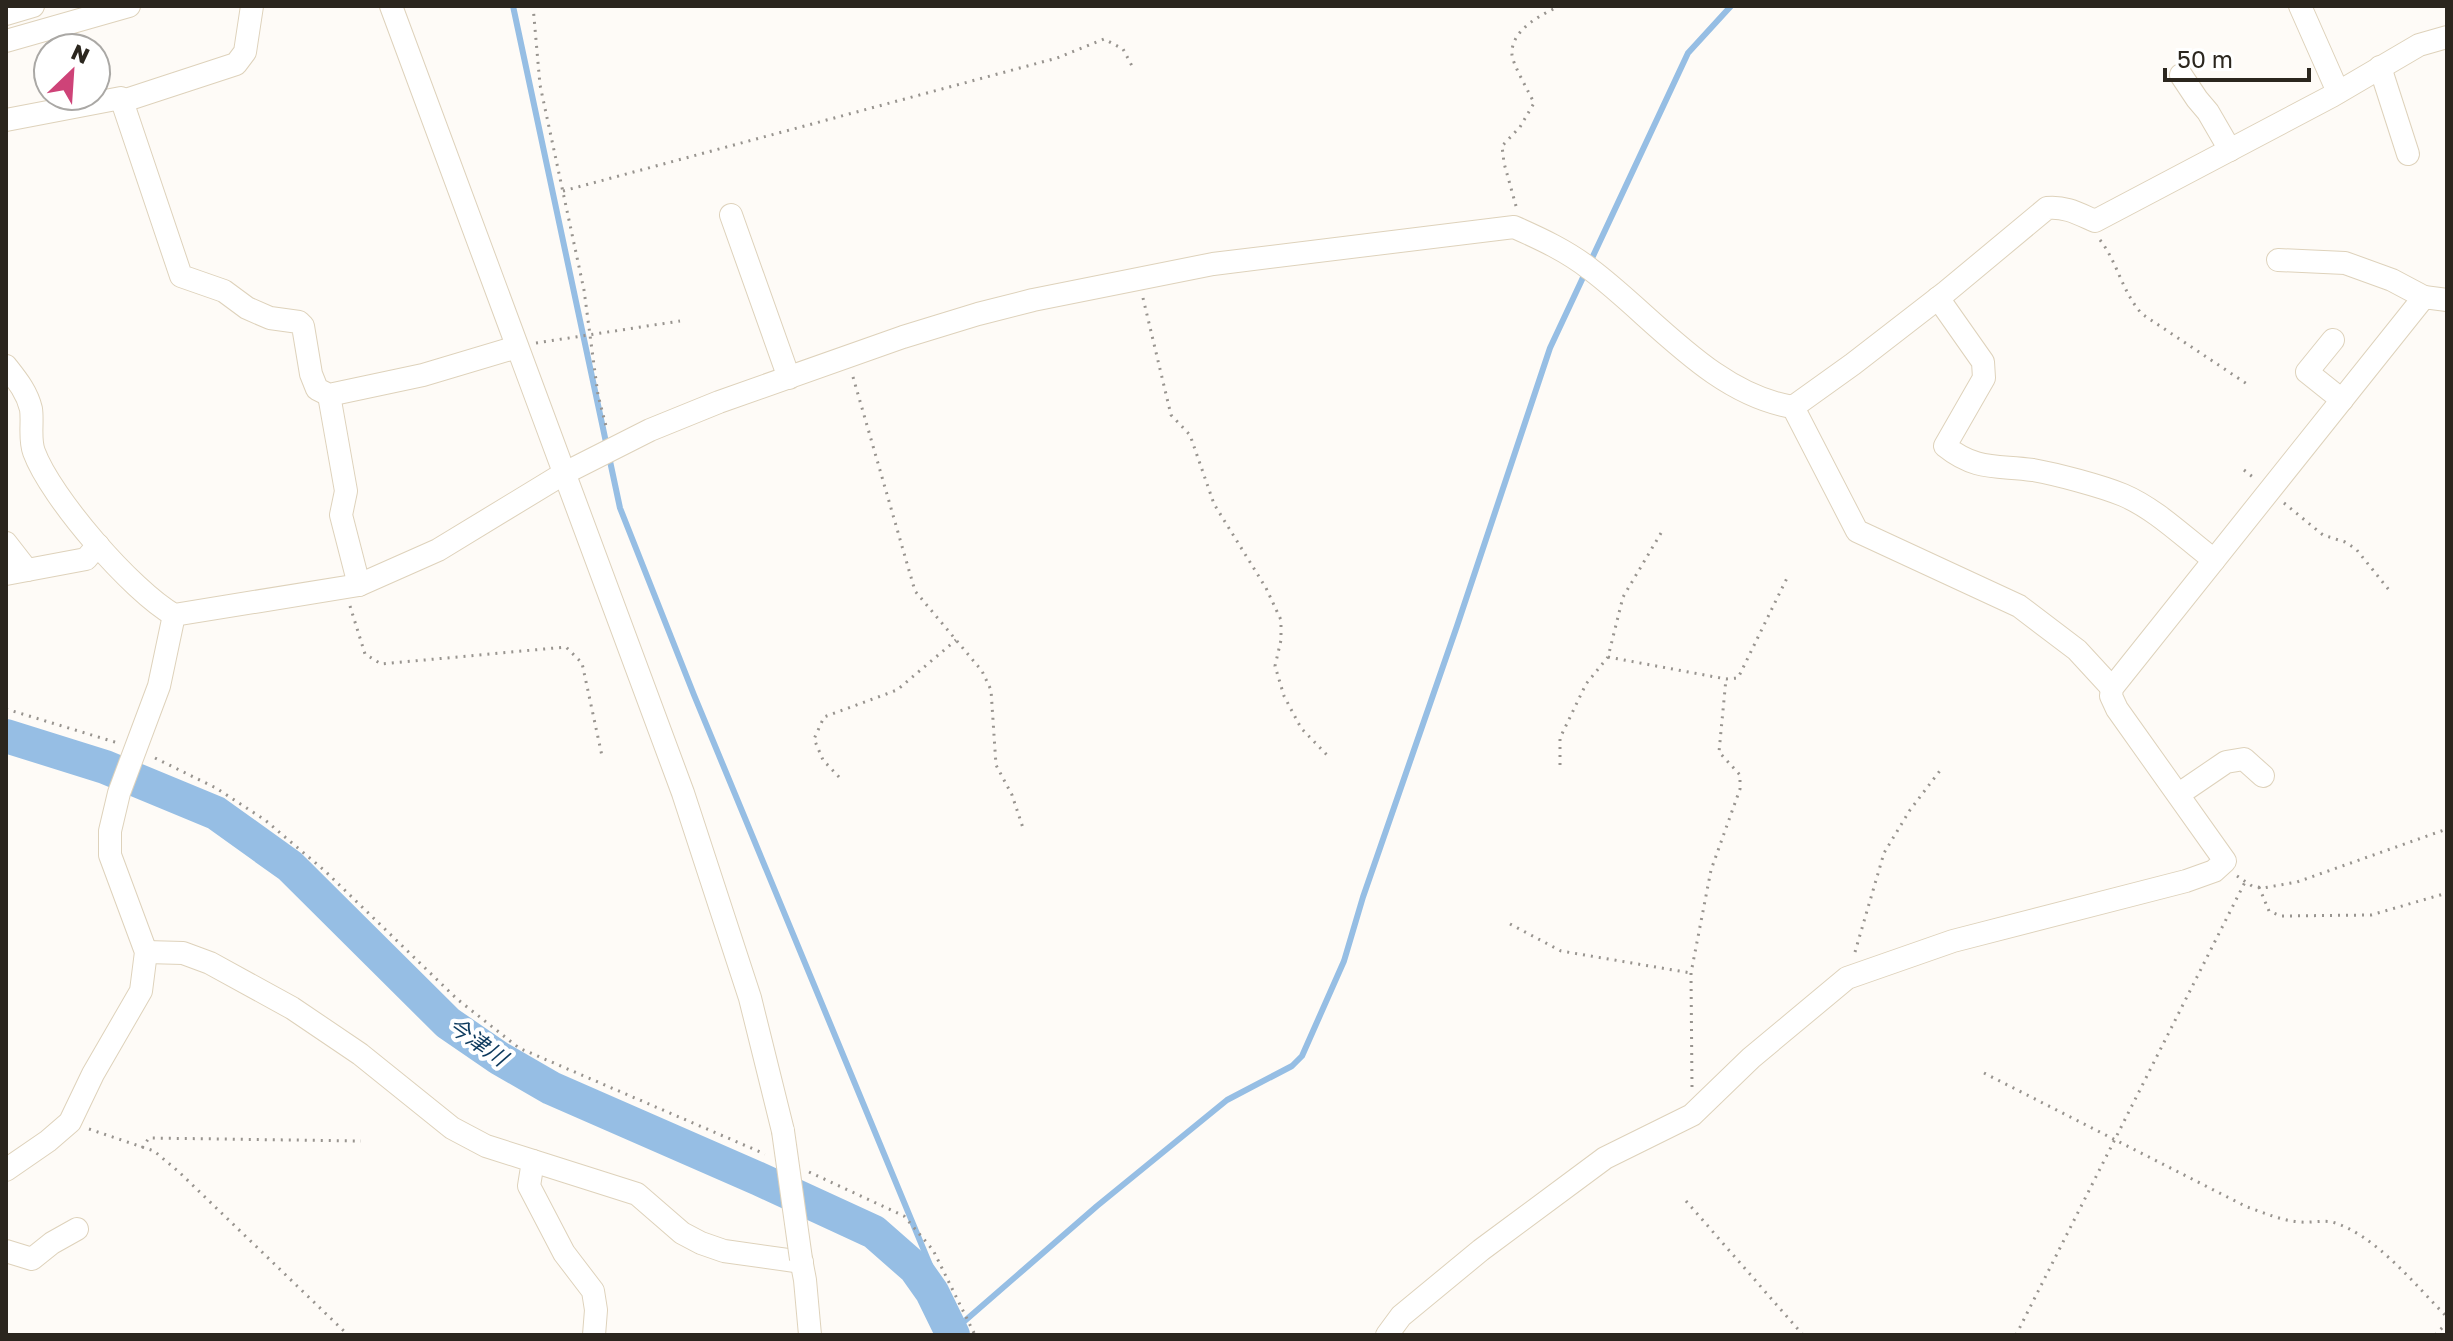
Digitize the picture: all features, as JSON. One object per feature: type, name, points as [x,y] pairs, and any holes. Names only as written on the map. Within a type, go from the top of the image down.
[{"type":"street","points":[[6,14],[33,6]]},
{"type":"street","points":[[6,41],[129,6]]},
{"type":"street","points":[[123,101],[236,64],[245,52],[252,6]]},
{"type":"street","points":[[391,6],[683,793],[750,998],[783,1131],[810,1335]]},
{"type":"street","points":[[2300,6],[2338,92]]},
{"type":"street","points":[[6,366],[23,388],[31,409],[33,450],[51,484],[98,545],[158,606],[174,615],[352,586],[438,550],[563,474],[650,430],[705,408],[978,314],[1213,264],[1514,227],[1557,246],[1590,268],[1715,376],[1773,404],[1793,407],[1938,298],[2047,208],[2069,209],[2095,221],[2338,92],[2419,45],[2447,37]]},
{"type":"street","points":[[2380,67],[2408,154]]},
{"type":"street","points":[[2181,75],[2216,123],[2230,150]]},
{"type":"street","points":[[6,120],[121,98],[181,276],[224,291],[247,308],[270,318],[299,322],[303,326],[311,374],[317,389],[329,395],[423,375],[517,347]]},
{"type":"street","points":[[731,215],[789,378]]},
{"type":"street","points":[[1387,1335],[1401,1316],[1481,1250],[1605,1158],[1692,1115],[1751,1058],[1847,978],[1953,941],[2186,881],[2214,871],[2225,861],[2117,709],[2111,696],[2112,688],[2342,400],[2441,299],[2345,263],[2278,260]]},
{"type":"street","points":[[1938,298],[1983,362],[1984,378],[1945,446],[1981,466],[2035,471],[2123,495],[2150,511],[2214,560]]},
{"type":"street","points":[[2333,340],[2307,372],[2342,400]]},
{"type":"street","points":[[329,395],[346,491],[341,515],[352,586]]},
{"type":"street","points":[[1793,407],[1857,531],[2019,606],[2077,650],[2112,688]]},
{"type":"street","points":[[6,543],[16,572],[86,559],[98,545]]},
{"type":"street","points":[[6,1170],[70,1122],[93,1074],[141,991],[146,952],[110,855],[110,831],[119,793],[159,686],[174,615]]},
{"type":"street","points":[[2179,794],[2226,762],[2244,759],[2263,776]]},
{"type":"street","points":[[146,952],[183,953],[223,970],[292,1008],[360,1054],[452,1128],[486,1146],[637,1194],[682,1233],[701,1243],[724,1251],[801,1260]]},
{"type":"street","points":[[533,1161],[529,1186],[564,1253],[593,1291],[596,1310],[594,1335]]},
{"type":"street","points":[[6,1251],[32,1259],[77,1229]]},
{"type":"path","points":[[533,6],[540,85],[584,290],[598,395],[612,449]]},
{"type":"path","points":[[1514,227],[1516,205],[1502,146],[1520,127],[1534,103],[1512,54],[1516,38],[1537,16],[1560,6]]},
{"type":"path","points":[[563,191],[1057,58],[1104,39],[1123,49],[1132,66]]},
{"type":"path","points":[[2095,221],[2098,237],[2111,254],[2123,285],[2142,314],[2247,384]]},
{"type":"path","points":[[1138,279],[1171,415],[1190,435],[1214,504],[1266,588],[1281,620],[1281,640],[1275,666],[1284,696],[1301,728],[1328,756]]},
{"type":"path","points":[[517,347],[680,321]]},
{"type":"path","points":[[847,358],[915,591],[982,671],[991,690],[996,765],[1012,795],[1023,828]]},
{"type":"path","points":[[2244,470],[2323,535],[2356,549],[2389,590]]},
{"type":"path","points":[[1560,765],[1560,738],[1586,684],[1608,657],[1623,597],[1664,528]]},
{"type":"path","points":[[1608,657],[1726,679],[1738,678],[1787,578]]},
{"type":"path","points":[[352,586],[365,654],[381,664],[566,647],[582,663],[602,756]]},
{"type":"path","points":[[839,777],[823,760],[814,739],[824,717],[897,690],[956,640]]},
{"type":"path","points":[[1692,1115],[1691,973],[1711,870],[1740,789],[1740,775],[1719,752],[1726,679]]},
{"type":"path","points":[[6,709],[137,748],[216,788],[265,820],[325,871],[457,999],[519,1048],[777,1159]]},
{"type":"path","points":[[1847,978],[1884,853],[1910,810],[1942,768]]},
{"type":"path","points":[[2225,861],[2238,878],[2259,887],[2297,882],[2447,829]]},
{"type":"path","points":[[2016,1335],[2245,882]]},
{"type":"path","points":[[2259,887],[2269,911],[2281,916],[2371,915],[2447,893]]},
{"type":"path","points":[[1510,924],[1561,951],[1691,973]]},
{"type":"path","points":[[1984,1073],[2247,1207],[2280,1219],[2327,1221],[2349,1228],[2378,1250],[2447,1317]]},
{"type":"path","points":[[70,1122],[154,1151],[348,1335]]},
{"type":"path","points":[[142,1148],[149,1138],[361,1141]]},
{"type":"path","points":[[804,1170],[904,1216],[933,1250],[975,1335]]},
{"type":"path","points":[[1686,1201],[1803,1335]]},
{"type":"path","points":[[2435,1335],[2447,1323]]},
{"type":"waterway","points":[[513,6],[620,508],[694,695],[935,1277],[960,1326]]},
{"type":"waterway","points":[[952,1332],[1097,1206],[1227,1100],[1292,1066],[1302,1056],[1344,961],[1550,348],[1688,53],[1731,6]]},
{"type":"waterway","name":"今津川","points":[[6,736],[105,767],[216,813],[290,866],[448,1023],[499,1058],[551,1088],[874,1232],[915,1268],[932,1292],[953,1335]]}]
